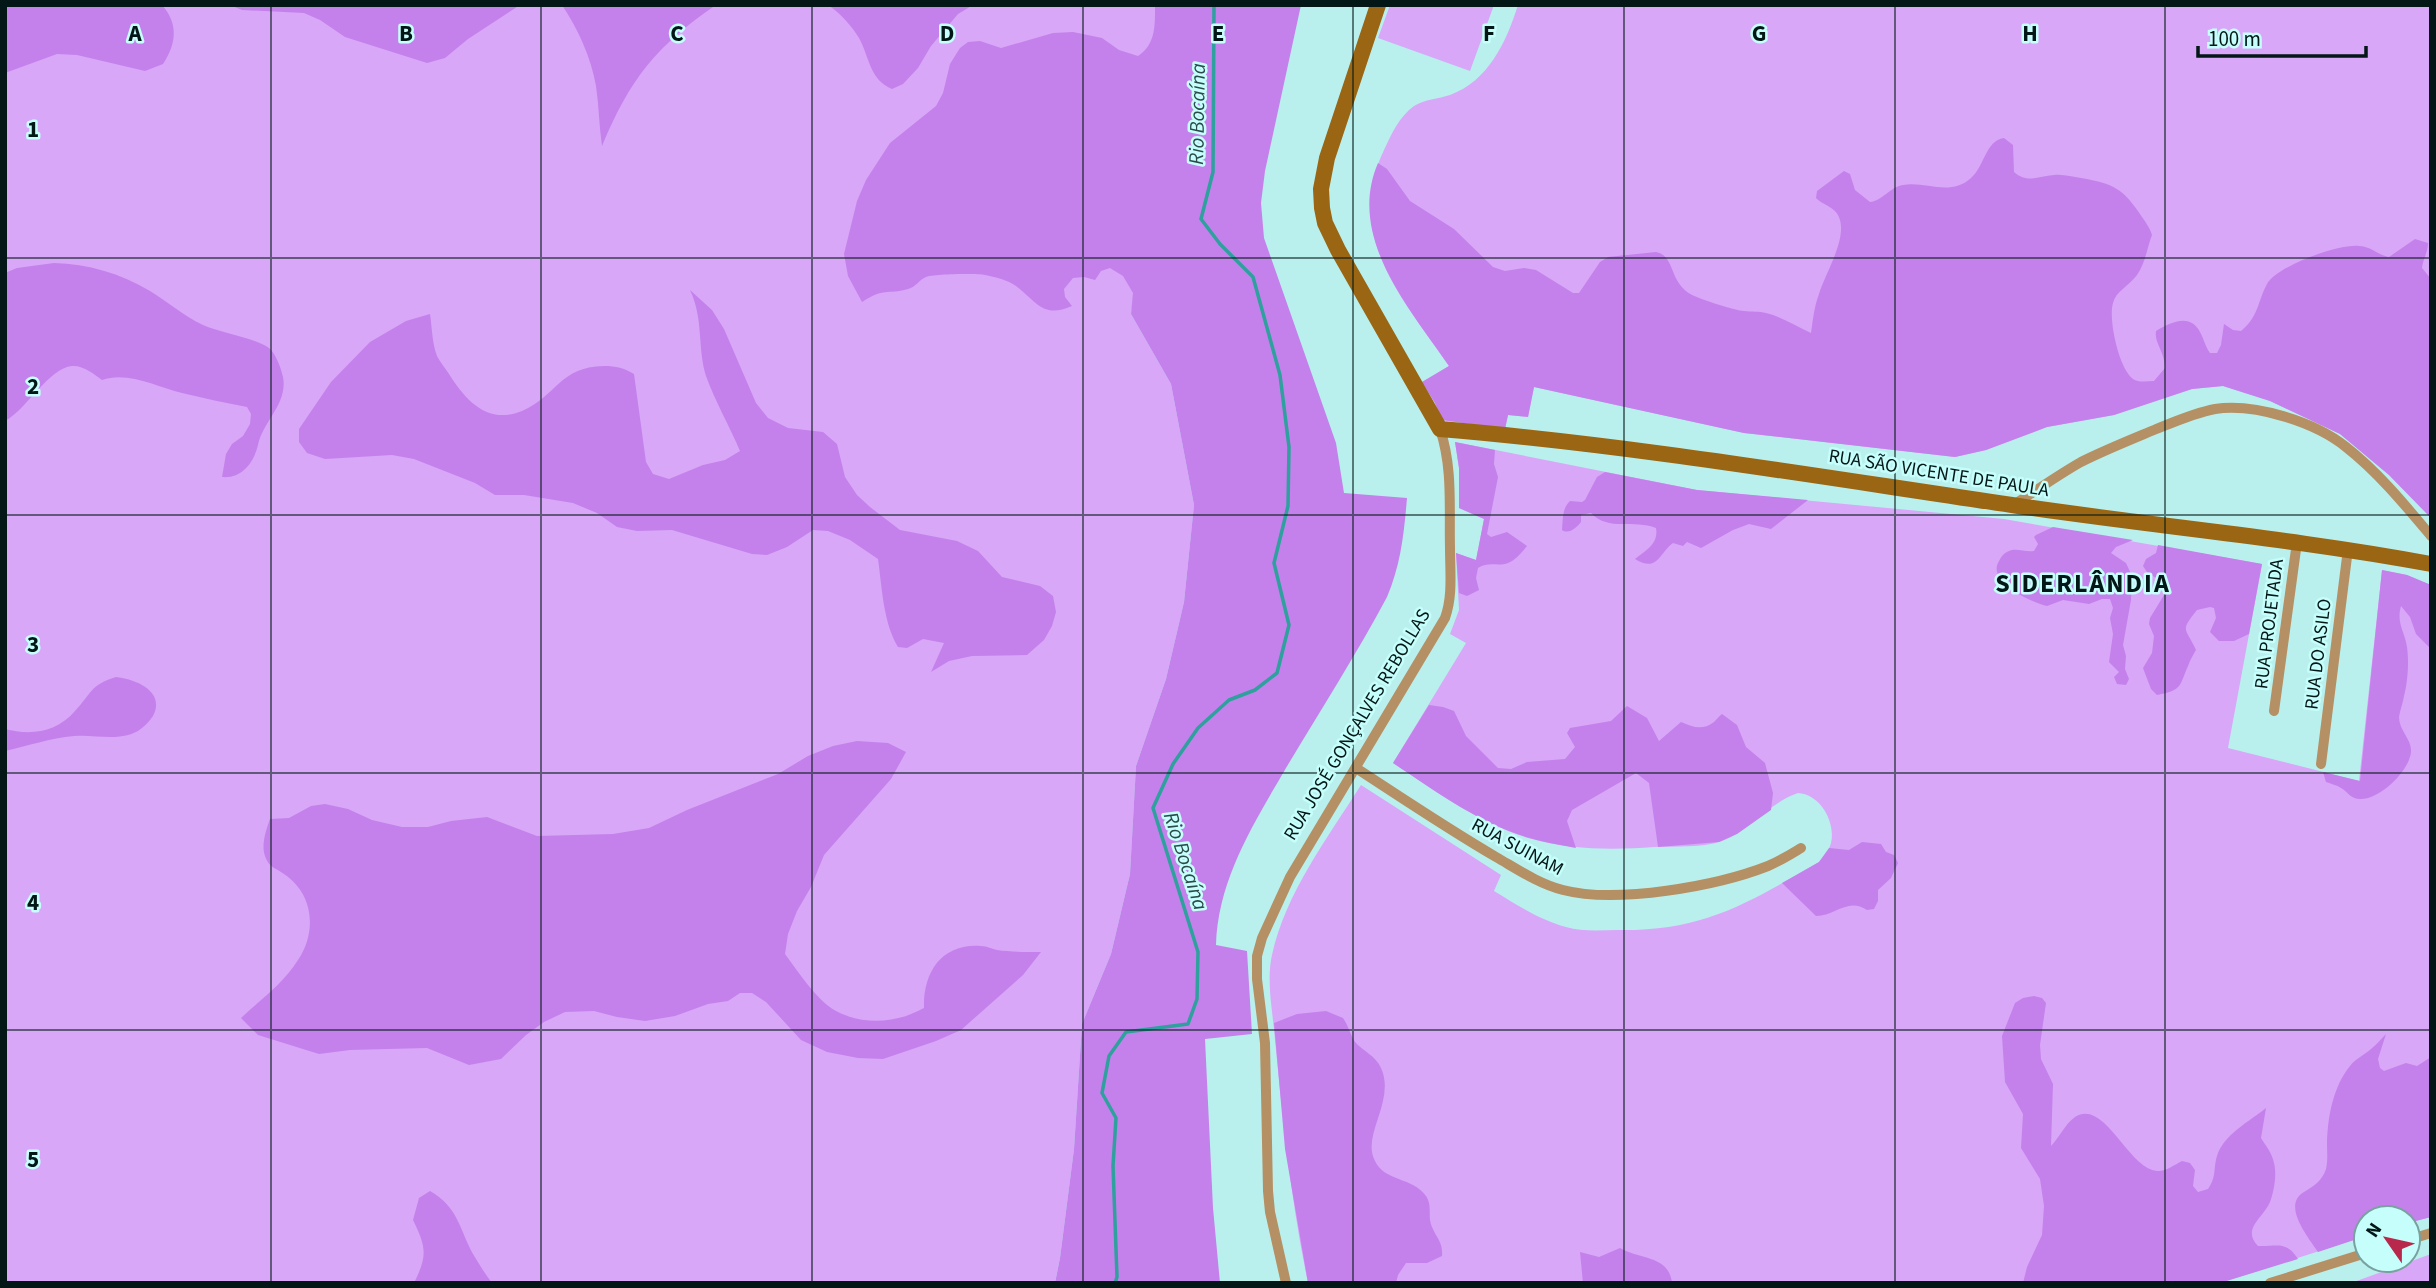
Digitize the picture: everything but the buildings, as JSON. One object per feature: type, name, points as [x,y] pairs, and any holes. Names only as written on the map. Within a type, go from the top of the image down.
[{"type":"street","name":"RUA JOSÉ GONÇALVES REBOLLAS","points":[[1286,1283],[1268,1191],[1265,1043],[1257,979],[1257,956],[1265,928],[1290,877],[1420,663],[1449,608],[1450,480],[1440,429],[1338,250],[1325,223],[1322,208],[1321,189],[1327,158],[1378,5]]},
{"type":"street","points":[[2013,505],[2079,464],[2122,443],[2180,419],[2229,408],[2289,418],[2334,439],[2372,472],[2431,536]]},
{"type":"street","name":"RUA SÃO VICENTE DE PAULA","points":[[1440,429],[1597,445],[2013,505],[2348,549],[2431,564]]},
{"type":"street","name":"RUA PROJETADA","points":[[2274,711],[2297,542]]},
{"type":"street","name":"RUA DO ASILO","points":[[2321,764],[2348,549]]},
{"type":"street","name":"RUA SUINAM","points":[[1356,768],[1456,833],[1543,883],[1563,890],[1589,894],[1624,894],[1694,885],[1752,872],[1801,848]]},
{"type":"street","points":[[2270,1283],[2352,1257]]},
{"type":"shaded area","points":[[5,5],[1181,5],[1131,314],[1171,384],[1194,505],[1184,602],[1166,679],[1136,766],[1130,874],[1111,954],[1082,1024],[1074,1149],[1055,1283],[5,1283]]},
{"type":"shaded area","points":[[5,5],[162,5],[171,19],[173,42],[163,64],[145,71],[77,55],[57,54],[5,73]]},
{"type":"shaded area","points":[[230,5],[520,5],[468,39],[445,58],[427,63],[345,37],[304,13],[242,10]]},
{"type":"shaded area","points":[[562,5],[716,5],[677,35],[647,66],[623,101],[602,146],[591,64]]},
{"type":"shaded area","points":[[828,5],[973,5],[958,14],[931,46],[918,68],[903,84],[892,89],[874,74],[853,29]]},
{"type":"shaded area","points":[[1155,5],[1301,5],[1265,171],[1261,203],[1264,238],[1336,443],[1344,493],[1407,498],[1399,560],[1387,597],[1262,810],[1240,852],[1223,897],[1216,945],[1247,951],[1252,1034],[1205,1039],[1213,1208],[1220,1283],[1055,1283],[1074,1149],[1082,1024],[1111,954],[1130,874],[1136,766],[1166,679],[1184,602],[1194,505],[1171,384],[1131,314],[1133,293],[1123,276],[1110,268],[1101,271],[1095,280],[1073,278],[1064,289],[1065,297],[1072,306],[1062,310],[1047,310],[1041,307],[1005,280],[974,274],[930,276],[911,288],[881,293],[862,302],[848,276],[844,254],[857,201],[866,180],[890,143],[936,106],[943,93],[950,64],[960,48],[968,42],[980,41],[1001,48],[1053,33],[1073,32],[1102,38],[1119,50],[1138,56],[1151,40]]},
{"type":"shaded area","points":[[1390,5],[1494,5],[1470,71],[1378,38]]},
{"type":"shaded area","points":[[1518,5],[2431,5],[2431,518],[2389,475],[2340,434],[2270,401],[2223,386],[2192,389],[2114,415],[2047,427],[1986,450],[1955,457],[1744,433],[1534,387],[1528,417],[1508,415],[1505,429],[1442,420],[1422,382],[1449,366],[1397,291],[1384,265],[1374,238],[1370,210],[1373,181],[1384,150],[1404,115],[1418,104],[1450,95],[1475,80],[1494,59],[1508,33]]},
{"type":"shaded area","points":[[2004,138],[2013,145],[2014,172],[2019,176],[2029,178],[2065,175],[2110,185],[2123,193],[2149,228],[2152,235],[2142,266],[2134,279],[2117,295],[2112,310],[2113,331],[2119,355],[2128,374],[2138,381],[2154,381],[2165,368],[2156,331],[2174,322],[2186,321],[2196,326],[2210,353],[2217,353],[2224,324],[2233,330],[2241,331],[2255,315],[2267,284],[2273,277],[2295,264],[2323,252],[2349,246],[2363,246],[2389,257],[2415,239],[2428,243],[2422,268],[2431,279],[2431,518],[2389,475],[2340,434],[2270,401],[2223,386],[2192,389],[2114,415],[2047,427],[1986,450],[1955,457],[1744,433],[1534,387],[1528,417],[1508,415],[1505,429],[1442,420],[1422,382],[1449,366],[1417,321],[1387,271],[1376,245],[1370,218],[1370,191],[1378,163],[1387,169],[1410,201],[1454,229],[1493,267],[1505,271],[1524,268],[1536,270],[1573,293],[1579,293],[1600,262],[1608,257],[1656,252],[1667,259],[1679,283],[1692,295],[1734,309],[1772,315],[1811,333],[1817,299],[1838,247],[1841,228],[1840,220],[1833,209],[1816,198],[1817,191],[1844,171],[1850,174],[1855,190],[1870,202],[1903,185],[1955,187],[1976,173],[1993,144]]},
{"type":"shaded area","points":[[54,263],[79,265],[115,274],[150,291],[203,325],[256,341],[272,351],[283,377],[282,396],[261,436],[254,457],[246,468],[235,475],[222,477],[226,454],[250,424],[251,414],[247,407],[122,377],[102,380],[88,370],[76,366],[63,368],[55,374],[22,408],[5,421],[5,273],[17,268]]},
{"type":"shaded area","points":[[690,290],[712,310],[724,329],[756,403],[768,418],[788,428],[823,432],[837,444],[845,477],[857,495],[870,507],[900,530],[957,541],[978,551],[1002,577],[1040,586],[1053,596],[1056,612],[1044,640],[1027,655],[972,656],[949,661],[931,672],[944,643],[923,639],[907,648],[898,647],[886,616],[878,559],[850,540],[828,531],[813,530],[787,547],[767,555],[752,554],[672,530],[637,531],[617,527],[597,513],[573,503],[524,495],[495,495],[475,483],[414,459],[392,455],[325,459],[307,453],[299,442],[299,429],[331,382],[370,342],[406,321],[430,314],[438,358],[463,393],[488,413],[510,415],[522,411],[534,405],[577,371],[604,366],[616,367],[634,374],[646,462],[653,474],[669,479],[703,465],[725,460],[740,451],[706,376],[699,322]]},
{"type":"shaded area","points":[[1455,442],[1697,490],[2004,519],[2262,564],[2228,748],[2359,781],[2382,570],[2407,575],[2431,585],[2431,1217],[2422,1219],[2422,1204],[2352,1204],[2352,1241],[2220,1283],[1308,1283],[1284,1131],[1270,997],[1270,965],[1278,932],[1297,888],[1361,785],[1501,875],[1494,891],[1529,912],[1579,930],[1649,929],[1701,920],[1747,902],[1819,862],[1831,843],[1831,826],[1825,810],[1813,798],[1798,793],[1778,803],[1732,836],[1706,845],[1608,849],[1547,843],[1513,833],[1477,816],[1393,763],[1466,643],[1450,634],[1459,610],[1456,553],[1476,560],[1484,519],[1459,508],[1459,468]]},
{"type":"shaded area","points":[[1455,442],[1495,450],[1494,464],[1498,477],[1487,534],[1491,537],[1507,532],[1527,546],[1508,563],[1478,568],[1476,578],[1479,590],[1467,596],[1459,593],[1456,553],[1476,560],[1484,519],[1459,508],[1459,468]]},
{"type":"shaded area","points":[[1605,472],[1697,490],[1808,500],[1771,529],[1749,524],[1701,548],[1687,542],[1683,546],[1673,543],[1657,560],[1649,564],[1635,559],[1653,543],[1656,528],[1614,524],[1598,519],[1591,513],[1581,515],[1581,522],[1573,530],[1562,530],[1567,504],[1570,501],[1585,500],[1597,477]]},
{"type":"shaded area","points":[[2053,527],[2133,540],[2116,547],[2111,553],[2126,563],[2132,576],[2131,600],[2123,645],[2125,669],[2129,679],[2126,685],[2117,684],[2114,677],[2119,672],[2109,662],[2113,634],[2110,618],[2113,608],[2110,599],[2089,604],[2063,600],[2047,606],[2012,590],[1999,576],[1997,569],[2004,554],[2012,550],[2034,551],[2038,544],[2034,537]]},
{"type":"shaded area","points":[[2158,545],[2262,564],[2249,634],[2234,641],[2219,641],[2210,632],[2216,618],[2214,608],[2197,610],[2186,627],[2196,650],[2181,683],[2172,691],[2157,695],[2151,689],[2143,668],[2152,653],[2154,636],[2149,624],[2150,618],[2164,595],[2164,587],[2143,566],[2146,559],[2156,553]]},
{"type":"shaded area","points":[[2382,570],[2407,575],[2431,585],[2431,649],[2416,634],[2410,617],[2401,606],[2401,627],[2407,647],[2408,665],[2399,717],[2411,752],[2405,768],[2391,784],[2375,795],[2359,799],[2326,782],[2323,772],[2360,781]]},
{"type":"shaded area","points":[[116,677],[132,680],[146,688],[155,700],[153,716],[138,731],[114,737],[65,737],[5,751],[5,729],[34,732],[52,728],[68,718],[92,690]]},
{"type":"shaded area","points":[[1429,705],[1454,711],[1466,736],[1498,768],[1511,769],[1527,762],[1565,759],[1575,747],[1567,733],[1570,728],[1611,721],[1627,706],[1647,718],[1659,741],[1681,722],[1701,727],[1714,722],[1722,714],[1737,725],[1746,747],[1765,763],[1773,793],[1771,810],[1737,834],[1719,842],[1658,847],[1649,783],[1636,773],[1572,810],[1567,821],[1576,848],[1524,836],[1468,811],[1393,763]]},
{"type":"shaded area","points":[[857,741],[888,743],[906,752],[891,779],[824,855],[811,887],[797,911],[788,934],[785,954],[808,985],[829,1007],[858,1019],[881,1021],[903,1017],[924,1008],[931,972],[938,962],[956,949],[981,946],[1002,951],[1041,952],[1023,975],[961,1030],[883,1059],[858,1058],[827,1052],[801,1040],[766,1002],[752,993],[740,993],[728,1001],[708,1004],[675,1016],[645,1021],[594,1011],[565,1012],[526,1035],[501,1059],[469,1065],[427,1048],[350,1050],[319,1054],[258,1035],[241,1018],[279,984],[292,968],[304,949],[310,926],[307,903],[302,892],[294,882],[271,865],[265,856],[264,842],[270,819],[289,818],[311,806],[325,804],[402,827],[428,827],[487,817],[537,836],[613,834],[649,828],[778,774],[808,756],[833,746]]},
{"type":"shaded area","points":[[1862,842],[1881,844],[1886,852],[1894,855],[1898,863],[1891,878],[1878,890],[1878,901],[1874,909],[1867,910],[1854,905],[1816,916],[1782,883],[1819,862],[1829,848],[1849,850]]},
{"type":"shaded area","points":[[2034,996],[2042,998],[2046,1003],[2040,1045],[2041,1059],[2053,1084],[2051,1146],[2075,1117],[2086,1114],[2096,1117],[2146,1167],[2160,1171],[2182,1161],[2190,1163],[2195,1170],[2193,1186],[2198,1192],[2208,1189],[2211,1184],[2217,1156],[2225,1141],[2266,1108],[2261,1138],[2273,1159],[2275,1183],[2267,1208],[2255,1223],[2253,1240],[2258,1246],[2285,1247],[2298,1259],[2220,1283],[2023,1283],[2027,1267],[2042,1235],[2044,1206],[2040,1179],[2021,1148],[2023,1114],[2005,1082],[2002,1036],[2015,1003]]},
{"type":"shaded area","points":[[1326,1011],[1343,1018],[1355,1042],[1373,1057],[1381,1068],[1384,1093],[1372,1140],[1375,1161],[1385,1173],[1414,1185],[1426,1196],[1431,1223],[1442,1247],[1442,1256],[1427,1263],[1406,1263],[1396,1283],[1308,1283],[1285,1149],[1274,1023],[1297,1014]]},
{"type":"shaded area","points":[[2386,1034],[2378,1059],[2380,1068],[2384,1071],[2406,1063],[2417,1066],[2431,1057],[2431,1217],[2422,1219],[2422,1204],[2352,1204],[2352,1241],[2318,1252],[2299,1222],[2295,1205],[2304,1192],[2317,1183],[2326,1169],[2332,1102],[2339,1083],[2352,1064]]},
{"type":"shaded area","points":[[430,1191],[452,1211],[473,1254],[492,1283],[414,1283],[422,1265],[424,1251],[413,1220],[419,1198]]},
{"type":"shaded area","points":[[1620,1248],[1660,1263],[1670,1274],[1672,1283],[1583,1283],[1580,1252],[1599,1257]]},
{"type":"shaded area","points":[[2431,1254],[2431,1283],[2351,1283],[2376,1274],[2422,1274],[2422,1257]]},
{"type":"waterway","name":"Rio Bocaína","points":[[1115,1283],[1117,1277],[1113,1166],[1116,1118],[1102,1093],[1109,1056],[1126,1032],[1188,1024],[1197,999],[1198,952],[1153,808],[1173,764],[1198,728],[1229,700],[1255,690],[1277,673],[1289,625],[1274,563],[1288,506],[1289,447],[1280,375],[1253,277],[1220,244],[1201,219],[1213,172],[1214,5]]},
{"type":"district","name":"SIDERLÂNDIA","points":[[2083,583]]}]
